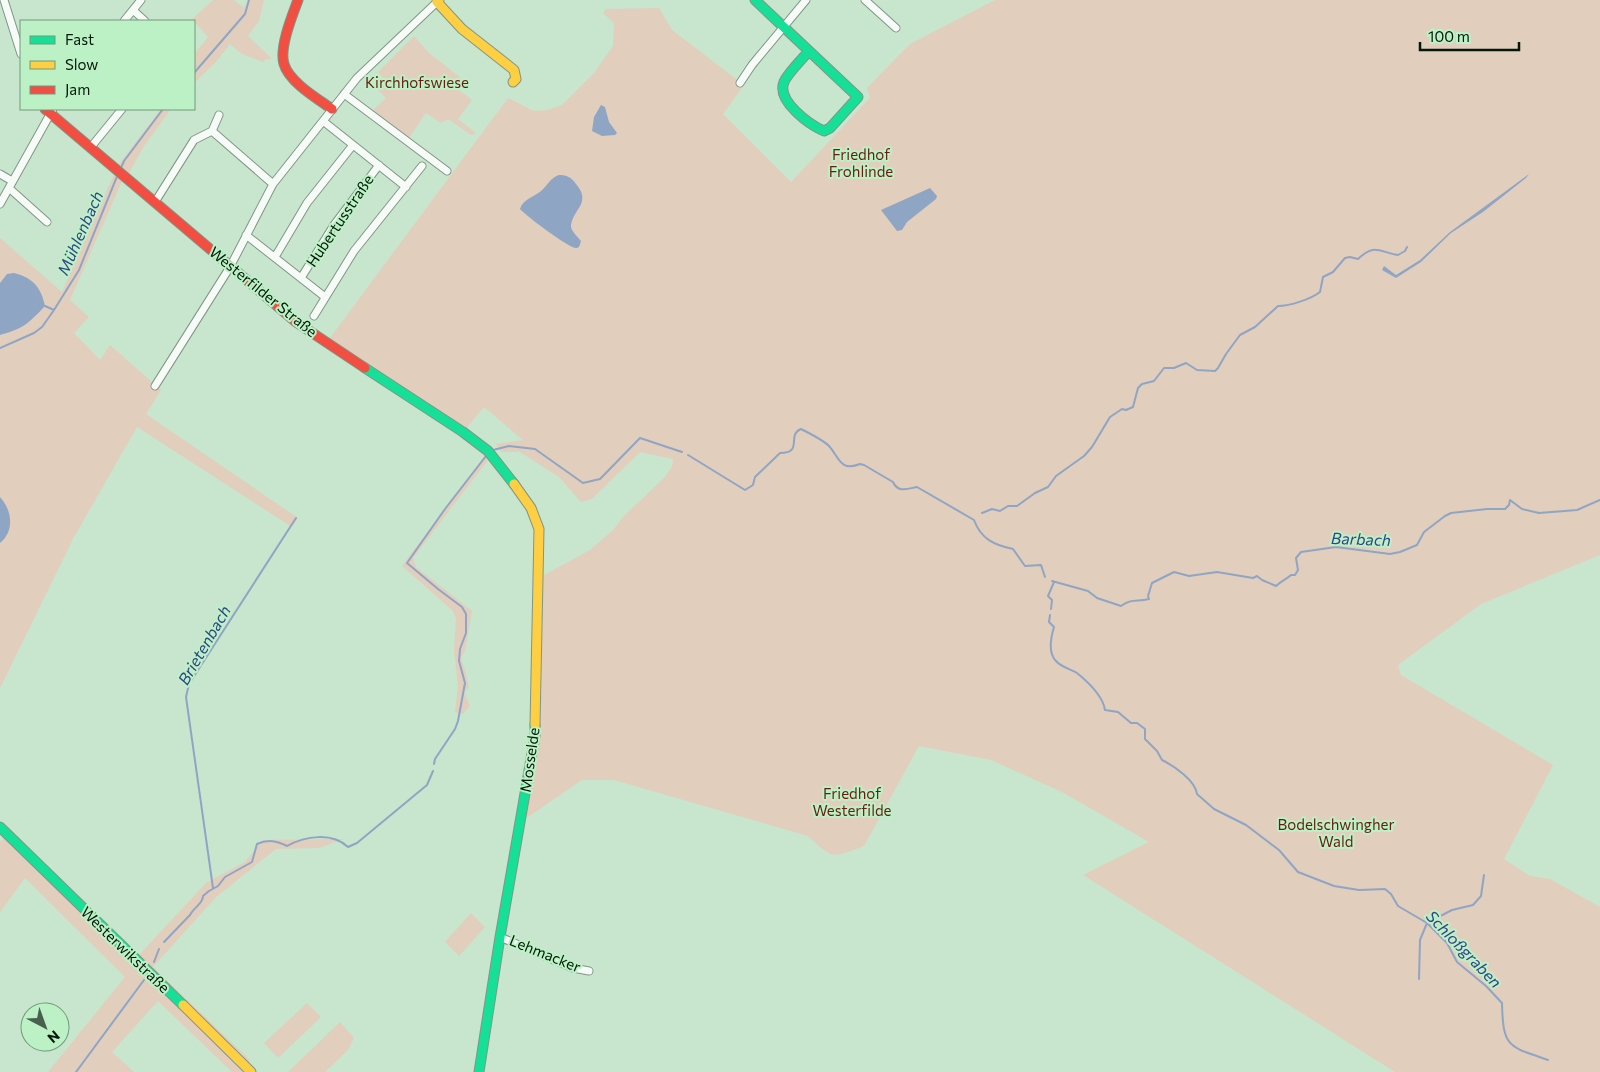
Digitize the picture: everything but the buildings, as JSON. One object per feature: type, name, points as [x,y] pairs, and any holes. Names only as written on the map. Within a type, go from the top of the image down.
[{"type":"street","points":[[4,0],[20,51]]},
{"type":"street","points":[[125,20],[141,0]]},
{"type":"street","points":[[298,0],[283,55],[284,64],[296,80],[332,109]]},
{"type":"street","points":[[755,0],[858,97],[830,128],[824,131],[814,127],[791,107],[782,91],[784,82],[809,51]]},
{"type":"street","points":[[740,83],[752,65],[806,0]]},
{"type":"street","points":[[865,0],[896,28]]},
{"type":"street","points":[[155,386],[230,267],[273,184],[322,121],[371,63],[438,1],[462,30],[514,70],[516,79],[513,82]]},
{"type":"street","points":[[133,10],[144,20]]},
{"type":"street","points":[[344,94],[447,171]]},
{"type":"street","points":[[0,204],[49,110]]},
{"type":"street","name":"Westerfilder Straße","points":[[49,110],[296,322],[463,432],[494,458]]},
{"type":"street","points":[[91,147],[121,110]]},
{"type":"street","points":[[155,202],[194,140],[212,131],[219,115]]},
{"type":"street","name":"Hubertusstraße","points":[[322,121],[406,187]]},
{"type":"street","points":[[212,131],[273,184]]},
{"type":"street","points":[[275,257],[307,203],[353,145]]},
{"type":"street","name":"Hubertusstraße","points":[[301,278],[334,225],[378,165]]},
{"type":"street","name":"Hubertusstraße","points":[[314,316],[354,252],[422,166]]},
{"type":"street","points":[[0,174],[48,222]]},
{"type":"street","name":"Hubertusstraße","points":[[246,235],[325,297]]},
{"type":"street","name":"Mosselde","points":[[479,1072],[535,736],[539,578],[539,529],[531,508],[494,458]]},
{"type":"street","name":"Westerwikstraße","points":[[0,827],[251,1072]]},
{"type":"street","name":"Lehmacker","points":[[500,937],[573,968],[589,971]]},
{"type":"green space","points":[[213,0],[234,0],[244,8],[247,0],[264,0],[259,21],[248,36],[272,59],[266,59],[263,62],[242,54],[230,44],[215,63],[195,82],[195,53],[208,37],[195,20],[192,19]]},
{"type":"green space","points":[[995,0],[1600,0],[1600,555],[1481,604],[1398,665],[1401,675],[1553,765],[1504,859],[1530,876],[1550,879],[1600,907],[1600,1072],[1395,1072],[1083,875],[1149,842],[1062,792],[991,760],[919,746],[864,846],[839,854],[828,853],[808,836],[614,780],[582,780],[528,817],[524,815],[535,757],[539,578],[590,550],[613,530],[625,515],[664,478],[672,467],[673,459],[640,452],[592,499],[581,502],[559,477],[520,452],[501,452],[496,444],[523,440],[484,407],[463,432],[327,342],[508,98],[534,111],[548,110],[562,105],[594,73],[613,46],[614,23],[603,13],[606,9],[659,8],[672,30],[744,85],[723,114],[791,182],[870,98],[867,88],[910,44]]},
{"type":"green space","name":"Kirchhofswiese","points":[[414,36],[429,53],[462,79],[456,88],[472,100],[458,119],[476,133],[471,135],[448,119],[441,123],[426,113],[407,141],[370,113],[386,98],[377,89],[386,81],[378,72]]},
{"type":"green space","points":[[160,110],[170,110],[144,146],[129,173],[119,164]]},
{"type":"green space","points":[[114,175],[122,181],[70,300],[89,317],[74,333],[100,360],[110,345],[161,390],[146,414],[298,518],[292,527],[137,427],[74,537],[0,688],[0,335],[13,331],[7,274],[0,283],[0,238],[62,292]]},
{"type":"green space","points":[[488,451],[488,460],[413,558],[416,567],[472,611],[465,651],[461,658],[469,688],[464,692],[470,706],[463,714],[455,712],[458,687],[454,650],[456,619],[453,611],[402,566]]},
{"type":"green space","points":[[0,825],[139,955],[206,883],[245,862],[263,840],[344,839],[319,848],[276,849],[216,897],[153,967],[249,1059],[251,1072],[232,1072],[158,1001],[112,1052],[134,1072],[48,1072],[64,1052],[70,1052],[70,1045],[125,977],[25,878],[0,912],[0,842],[8,835]]},
{"type":"green space","points":[[471,913],[485,927],[459,956],[445,942]]},
{"type":"green space","points":[[307,1003],[321,1017],[278,1058],[264,1043]]},
{"type":"green space","points":[[340,1022],[354,1038],[348,1050],[325,1072],[288,1072]]},
{"type":"water","points":[[601,105],[605,107],[609,122],[617,133],[615,135],[602,136],[592,131],[594,117]]},
{"type":"water","points":[[1529,174],[1483,212],[1451,233],[1421,262],[1396,278],[1382,270],[1384,266],[1396,275],[1420,260],[1450,232]]},
{"type":"water","points":[[559,175],[567,176],[572,180],[582,196],[582,201],[572,219],[571,225],[581,241],[577,248],[539,225],[520,209],[526,200],[541,191],[551,180]]},
{"type":"water","points":[[930,188],[937,196],[936,199],[907,222],[902,230],[897,231],[881,210]]},
{"type":"water","points":[[14,273],[35,284],[45,306],[25,325],[0,335],[0,283],[7,274]]},
{"type":"water","points":[[0,497],[9,514],[10,527],[5,538],[0,543]]},
{"type":"waterway","name":"Mühlenbach","points":[[195,72],[245,14],[249,0]]},
{"type":"waterway","name":"Mühlenbach","points":[[120,170],[124,161],[162,110]]},
{"type":"waterway","name":"Mühlenbach","points":[[0,348],[34,333],[42,327],[54,310],[79,270],[118,174]]},
{"type":"waterway","points":[[982,513],[992,509],[1000,511],[1008,506],[1017,506],[1035,493],[1048,487],[1056,476],[1084,456],[1092,447],[1110,417],[1122,409],[1126,410],[1133,407],[1138,388],[1142,384],[1154,381],[1164,368],[1174,368],[1186,363],[1197,370],[1215,371],[1240,335],[1255,327],[1278,306],[1300,302],[1320,292],[1323,277],[1333,272],[1345,258],[1358,259],[1373,250],[1398,255],[1405,251],[1407,247]]},
{"type":"waterway","points":[[45,306],[54,310]]},
{"type":"waterway","name":"Barbach","points":[[688,455],[745,490],[753,485],[755,477],[780,453],[791,450],[795,435],[801,429],[826,444],[844,465],[864,465],[893,482],[900,489],[917,487],[974,520],[984,536],[994,543],[1013,549],[1025,566],[1041,565],[1045,577]]},
{"type":"waterway","name":"Barbach","points":[[493,450],[509,446],[535,449],[583,483],[600,479],[640,438],[682,452]]},
{"type":"waterway","points":[[434,764],[435,759],[455,729],[458,721],[465,683],[459,661],[460,649],[466,633],[466,614],[462,607],[407,563],[445,509],[486,456]]},
{"type":"waterway","name":"Barbach","points":[[1052,581],[1088,591],[1097,598],[1121,606],[1132,601],[1149,599],[1148,596],[1152,583],[1174,572],[1189,576],[1217,572],[1253,578],[1257,576],[1276,586],[1291,575],[1295,575],[1298,570],[1296,558],[1301,552],[1336,547],[1390,554],[1417,545],[1424,532],[1451,513],[1505,509],[1509,505],[1510,500],[1522,509],[1539,513],[1577,510],[1600,500]]},
{"type":"waterway","name":"Brietenbach","points":[[213,888],[186,697],[189,684],[296,518]]},
{"type":"waterway","name":"Schloßgraben","points":[[1051,609],[1052,600],[1048,596],[1054,582]]},
{"type":"waterway","name":"Schloßgraben","points":[[1050,615],[1049,622],[1054,627],[1051,640],[1053,658],[1058,663],[1077,673],[1090,685],[1098,695],[1105,710],[1118,712],[1131,723],[1137,723],[1145,729],[1145,739],[1157,751],[1162,760],[1188,779],[1197,794],[1214,809],[1246,825],[1279,850],[1298,872],[1334,886],[1359,890],[1385,889],[1391,894],[1398,906],[1427,923],[1447,943],[1457,962],[1486,986],[1502,1003],[1504,1029],[1510,1043],[1524,1052],[1548,1060]]},
{"type":"waterway","points":[[164,942],[190,915],[203,899],[203,896],[218,886],[225,877],[252,862],[257,844],[272,841],[287,846],[310,838],[326,837],[342,842],[348,847],[357,843],[427,785],[433,771]]},
{"type":"waterway","points":[[1419,979],[1420,940],[1427,923],[1452,910],[1473,905],[1481,896],[1484,875]]},
{"type":"waterway","points":[[154,962],[159,949]]},
{"type":"waterway","points":[[76,1072],[144,980]]},
{"type":"traffic: fast","points":[[755,0],[858,97],[830,128],[824,131],[803,118],[789,104],[783,89],[788,75],[809,51]]},
{"type":"traffic: fast","points":[[365,368],[463,432],[488,451],[514,484]]},
{"type":"traffic: fast","points":[[479,1072],[535,736],[535,725]]},
{"type":"traffic: fast","points":[[0,827],[183,1005]]},
{"type":"traffic: slow","points":[[439,0],[437,2],[462,29],[514,70],[516,79],[513,82]]},
{"type":"traffic: slow","points":[[514,484],[531,508],[539,529],[535,725]]},
{"type":"traffic: slow","points":[[183,1005],[251,1072]]},
{"type":"traffic: jam","points":[[298,0],[283,50],[284,64],[287,71],[298,84],[332,109]]},
{"type":"traffic: jam","points":[[46,110],[296,322],[365,368]]},
{"type":"park label","name":"Friedhof Frohlinde","points":[[861,164]]},
{"type":"park label","name":"Friedhof Westerfilde","points":[[852,802]]},
{"type":"park label","name":"Bodelschwingher Wald","points":[[1336,834]]}]
